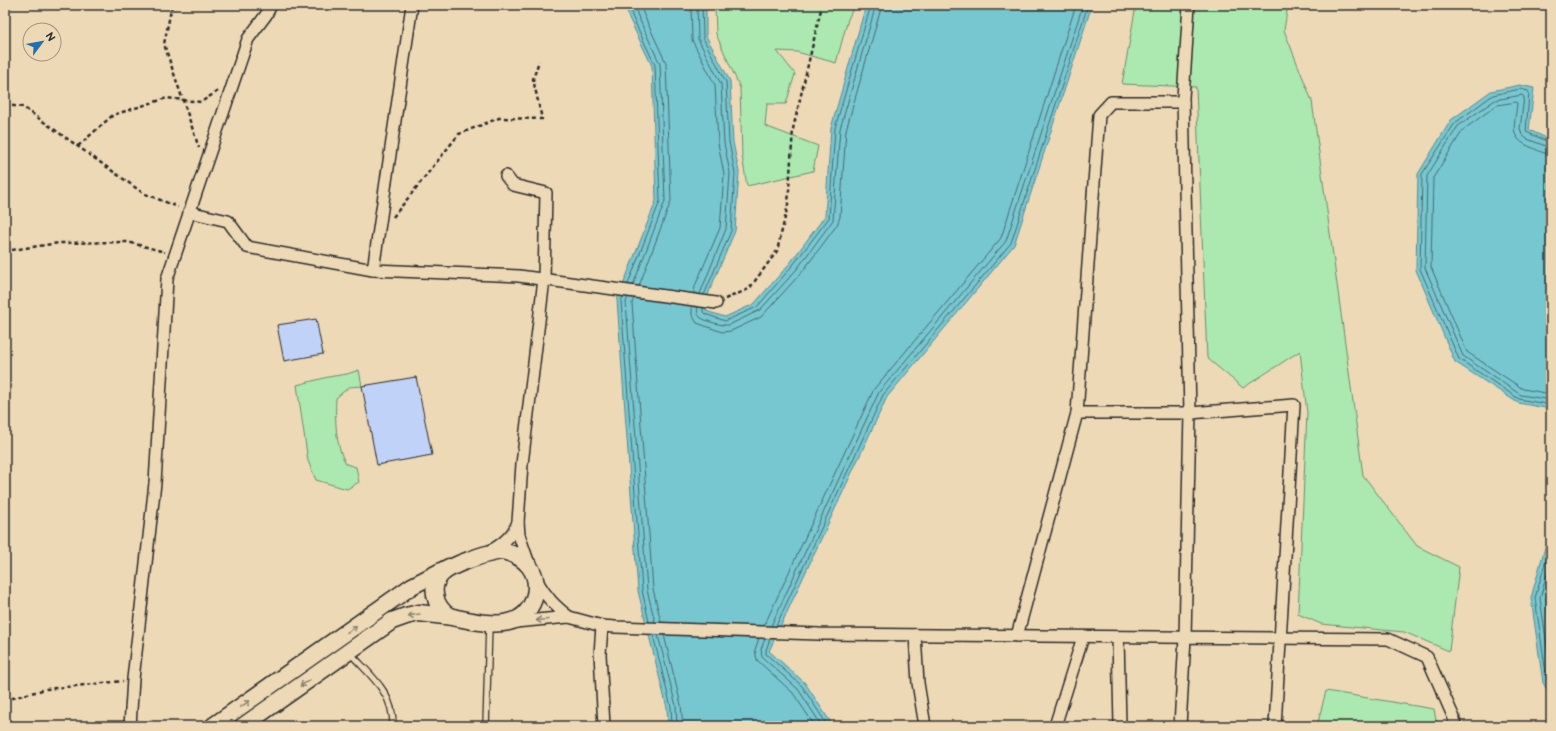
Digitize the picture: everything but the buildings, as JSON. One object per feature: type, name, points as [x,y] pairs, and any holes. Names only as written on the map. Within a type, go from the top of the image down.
[{"type":"street","points":[[130,726],[133,679],[154,483],[166,279],[248,39],[266,15],[270,5]]},
{"type":"street","points":[[373,270],[412,5]]},
{"type":"street","points":[[1180,726],[1185,638],[1190,413],[1183,102],[1189,5]]},
{"type":"street","points":[[1017,636],[1077,413],[1099,115],[1111,102],[1183,102]]},
{"type":"street","points":[[506,176],[513,185],[546,193],[544,279],[522,464],[518,522],[521,541],[536,588],[534,600],[529,610],[520,618],[510,622]]},
{"type":"street","points":[[189,212],[228,221],[247,247],[373,270],[519,276],[716,303]]},
{"type":"street","points":[[1077,413],[1190,413],[1294,405],[1275,726]]},
{"type":"street","points":[[488,553],[511,536],[518,522]]},
{"type":"street","points":[[213,726],[412,586],[449,567],[488,553],[501,551],[512,553],[522,558],[532,572],[544,595],[569,617]]},
{"type":"street","points":[[449,567],[442,572],[437,580],[435,597],[439,606],[445,613],[453,617]]},
{"type":"street","points":[[243,726],[392,622],[406,616],[420,613],[499,624],[569,617],[602,626],[615,627],[819,634],[1388,639],[1427,657],[1454,718],[1455,726]]},
{"type":"street","points":[[602,626],[600,654],[604,726]]},
{"type":"street","points":[[915,635],[918,683],[925,726]]},
{"type":"street","points":[[1055,726],[1083,637]]},
{"type":"street","points":[[1118,637],[1120,726]]},
{"type":"lane","points":[[486,726],[489,622]]},
{"type":"lane","points":[[349,652],[384,690],[390,702],[393,715],[393,726]]},
{"type":"path","points":[[172,5],[164,44],[204,166]]},
{"type":"path","points":[[716,303],[749,289],[777,251],[788,205],[792,129],[822,5]]},
{"type":"path","points":[[392,218],[459,134],[499,118],[542,119],[534,79],[539,61]]},
{"type":"path","points":[[78,146],[113,115],[167,98],[201,102],[234,82]]},
{"type":"path","points":[[5,105],[23,107],[143,193],[189,212]]},
{"type":"path","points":[[5,251],[59,243],[128,242],[175,254]]},
{"type":"path","points":[[5,700],[46,689],[133,679]]},
{"type":"green space","points":[[715,5],[855,5],[848,19],[836,63],[797,52],[777,51],[795,74],[786,104],[767,104],[765,126],[818,146],[813,171],[747,186],[742,156],[740,88],[716,34]]},
{"type":"green space","points":[[1136,5],[1288,5],[1284,30],[1312,101],[1363,475],[1417,546],[1459,567],[1449,651],[1404,632],[1321,624],[1298,614],[1307,413],[1300,351],[1243,388],[1207,358],[1196,87],[1122,84]]},
{"type":"green space","points":[[359,370],[362,386],[349,387],[336,398],[336,423],[342,457],[346,464],[356,467],[359,482],[347,489],[316,480],[308,461],[297,385]]},
{"type":"green space","points":[[1326,691],[1434,709],[1437,726],[1317,726]]},
{"type":"water","points":[[627,5],[706,5],[706,36],[730,81],[733,142],[739,172],[735,231],[709,292],[706,311],[725,317],[754,304],[790,263],[825,216],[831,128],[864,12],[868,5],[1092,5],[1014,245],[887,397],[769,651],[805,683],[833,726],[668,726],[667,708],[638,591],[617,300],[656,201],[652,66],[628,16]]},
{"type":"water","points":[[1520,85],[1534,88],[1529,130],[1551,140],[1551,409],[1518,403],[1455,362],[1416,270],[1418,174],[1451,120],[1491,91]]},
{"type":"water","points":[[1551,541],[1551,696],[1543,683],[1531,598],[1545,547]]}]
